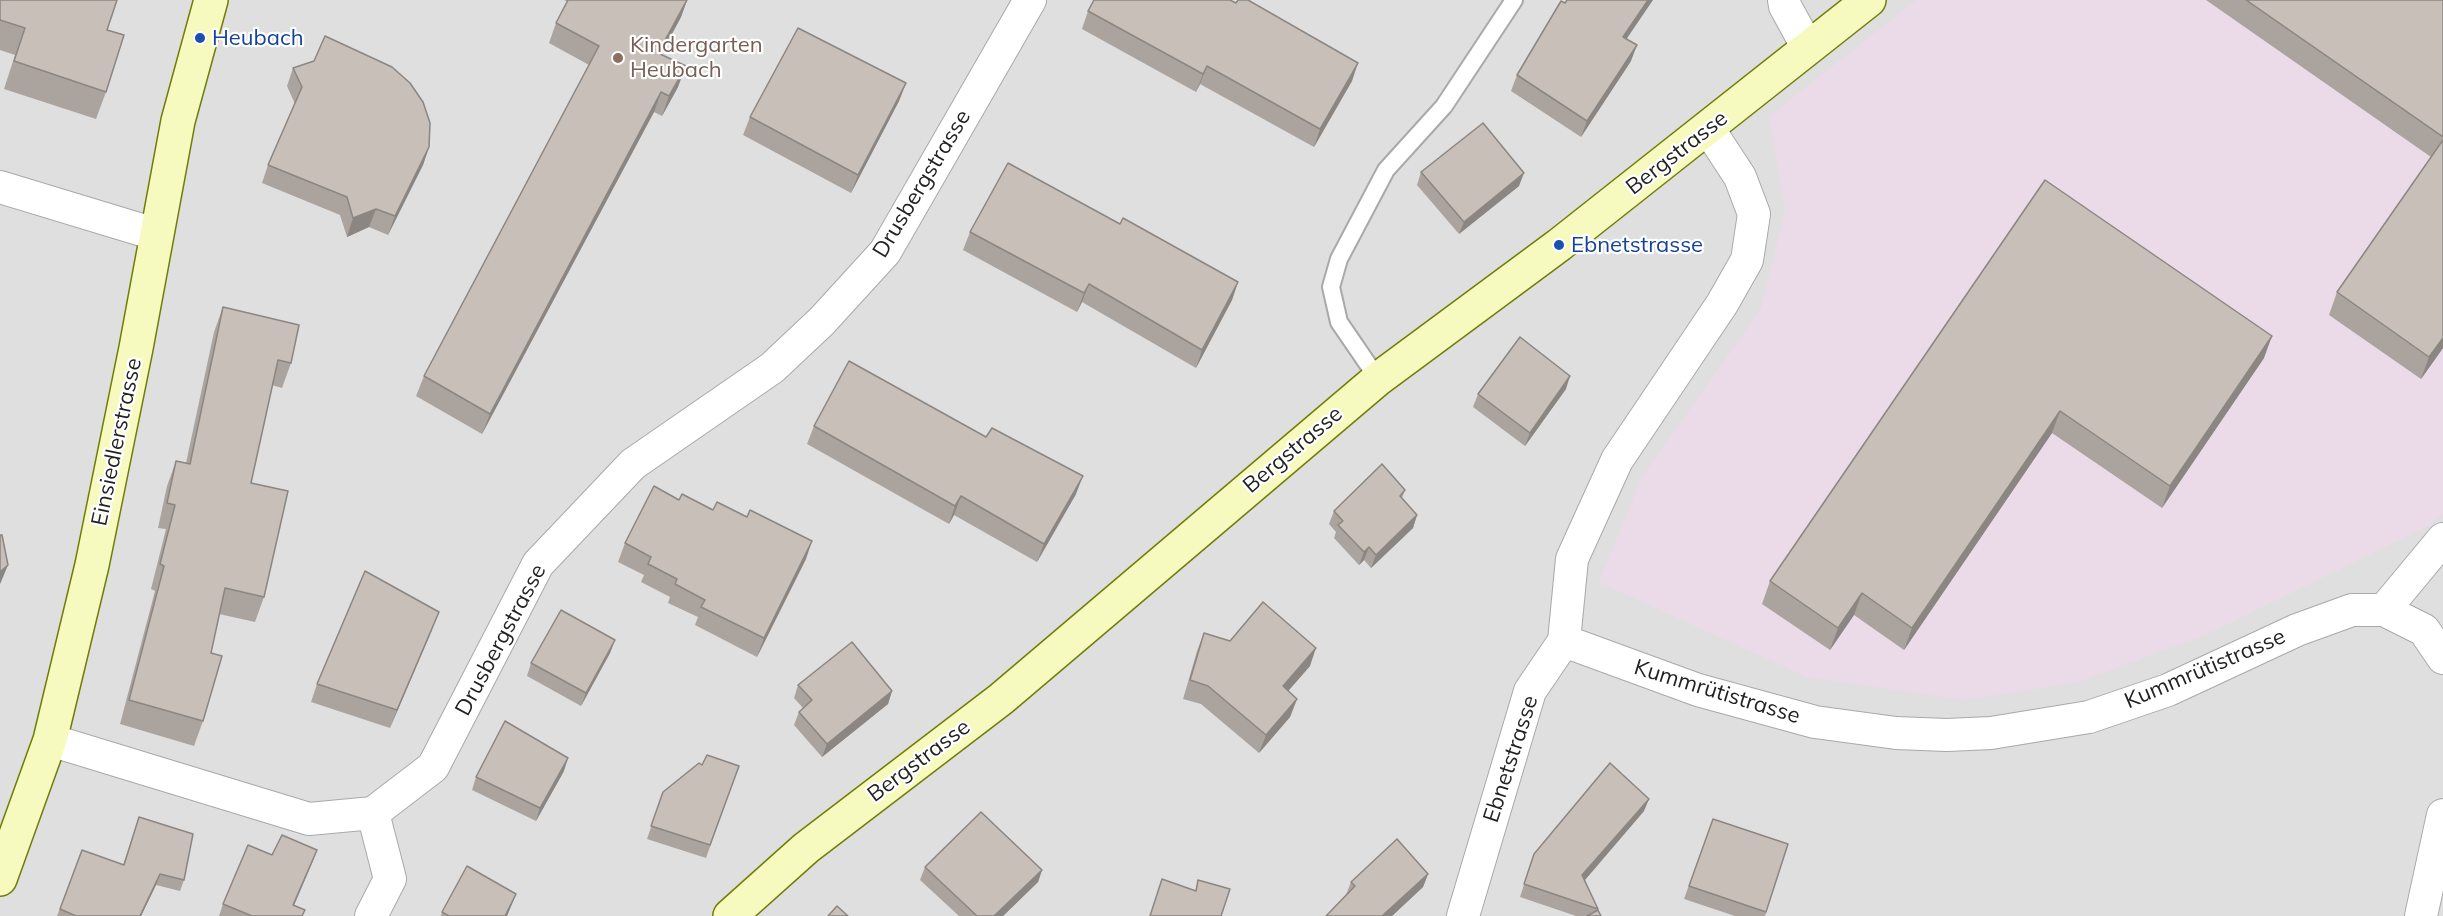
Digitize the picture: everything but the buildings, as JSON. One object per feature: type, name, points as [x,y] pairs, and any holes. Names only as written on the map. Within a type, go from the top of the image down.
[{"type":"street","name":"Einsiedlerstrasse","points":[[0,879],[50,740],[94,554],[136,348],[155,234],[178,122],[211,0]]},
{"type":"street","name":"Drusbergstrasse","points":[[373,813],[433,767],[538,564],[633,464],[772,368],[822,321],[885,252],[1030,0]]},
{"type":"street","points":[[1784,0],[1794,25],[1808,48]]},
{"type":"street","name":"Bergstrasse","points":[[730,916],[806,848],[1001,699],[1378,379],[1559,245],[1869,0]]},
{"type":"street","name":"Ebnetstrasse","points":[[1464,916],[1530,691],[1564,641],[1572,560],[1617,460],[1722,304],[1747,260],[1754,214],[1740,177],[1708,129]]},
{"type":"street","points":[[0,187],[155,234]]},
{"type":"street","points":[[2384,610],[2443,539]]},
{"type":"street","name":"Kummrütistrasse","points":[[1564,641],[1698,690],[1815,722],[1896,734],[1991,733],[2089,717],[2168,690],[2297,630],[2352,610],[2384,610],[2424,630],[2443,658]]},
{"type":"street","points":[[50,740],[309,819],[373,813],[390,879],[371,916]]},
{"type":"street","points":[[2421,916],[2443,815]]},
{"type":"lane","points":[[1378,379],[1339,322],[1331,287],[1339,259],[1386,170],[1444,106],[1514,0]]},
{"type":"shaded area","points":[[0,0],[2443,0],[2443,916],[0,916]]},
{"type":"shaded area","points":[[1916,0],[2443,0],[2443,513],[2430,525],[2205,635],[2078,682],[1965,700],[1807,677],[1599,582],[1642,477],[1761,309],[1785,210],[1769,117]]},
{"type":"place","name":"Heubach","points":[[200,38]]},
{"type":"place","name":"Kindergarten Heubach","points":[[618,58]]},
{"type":"place","name":"Ebnetstrasse","points":[[1559,245]]}]
